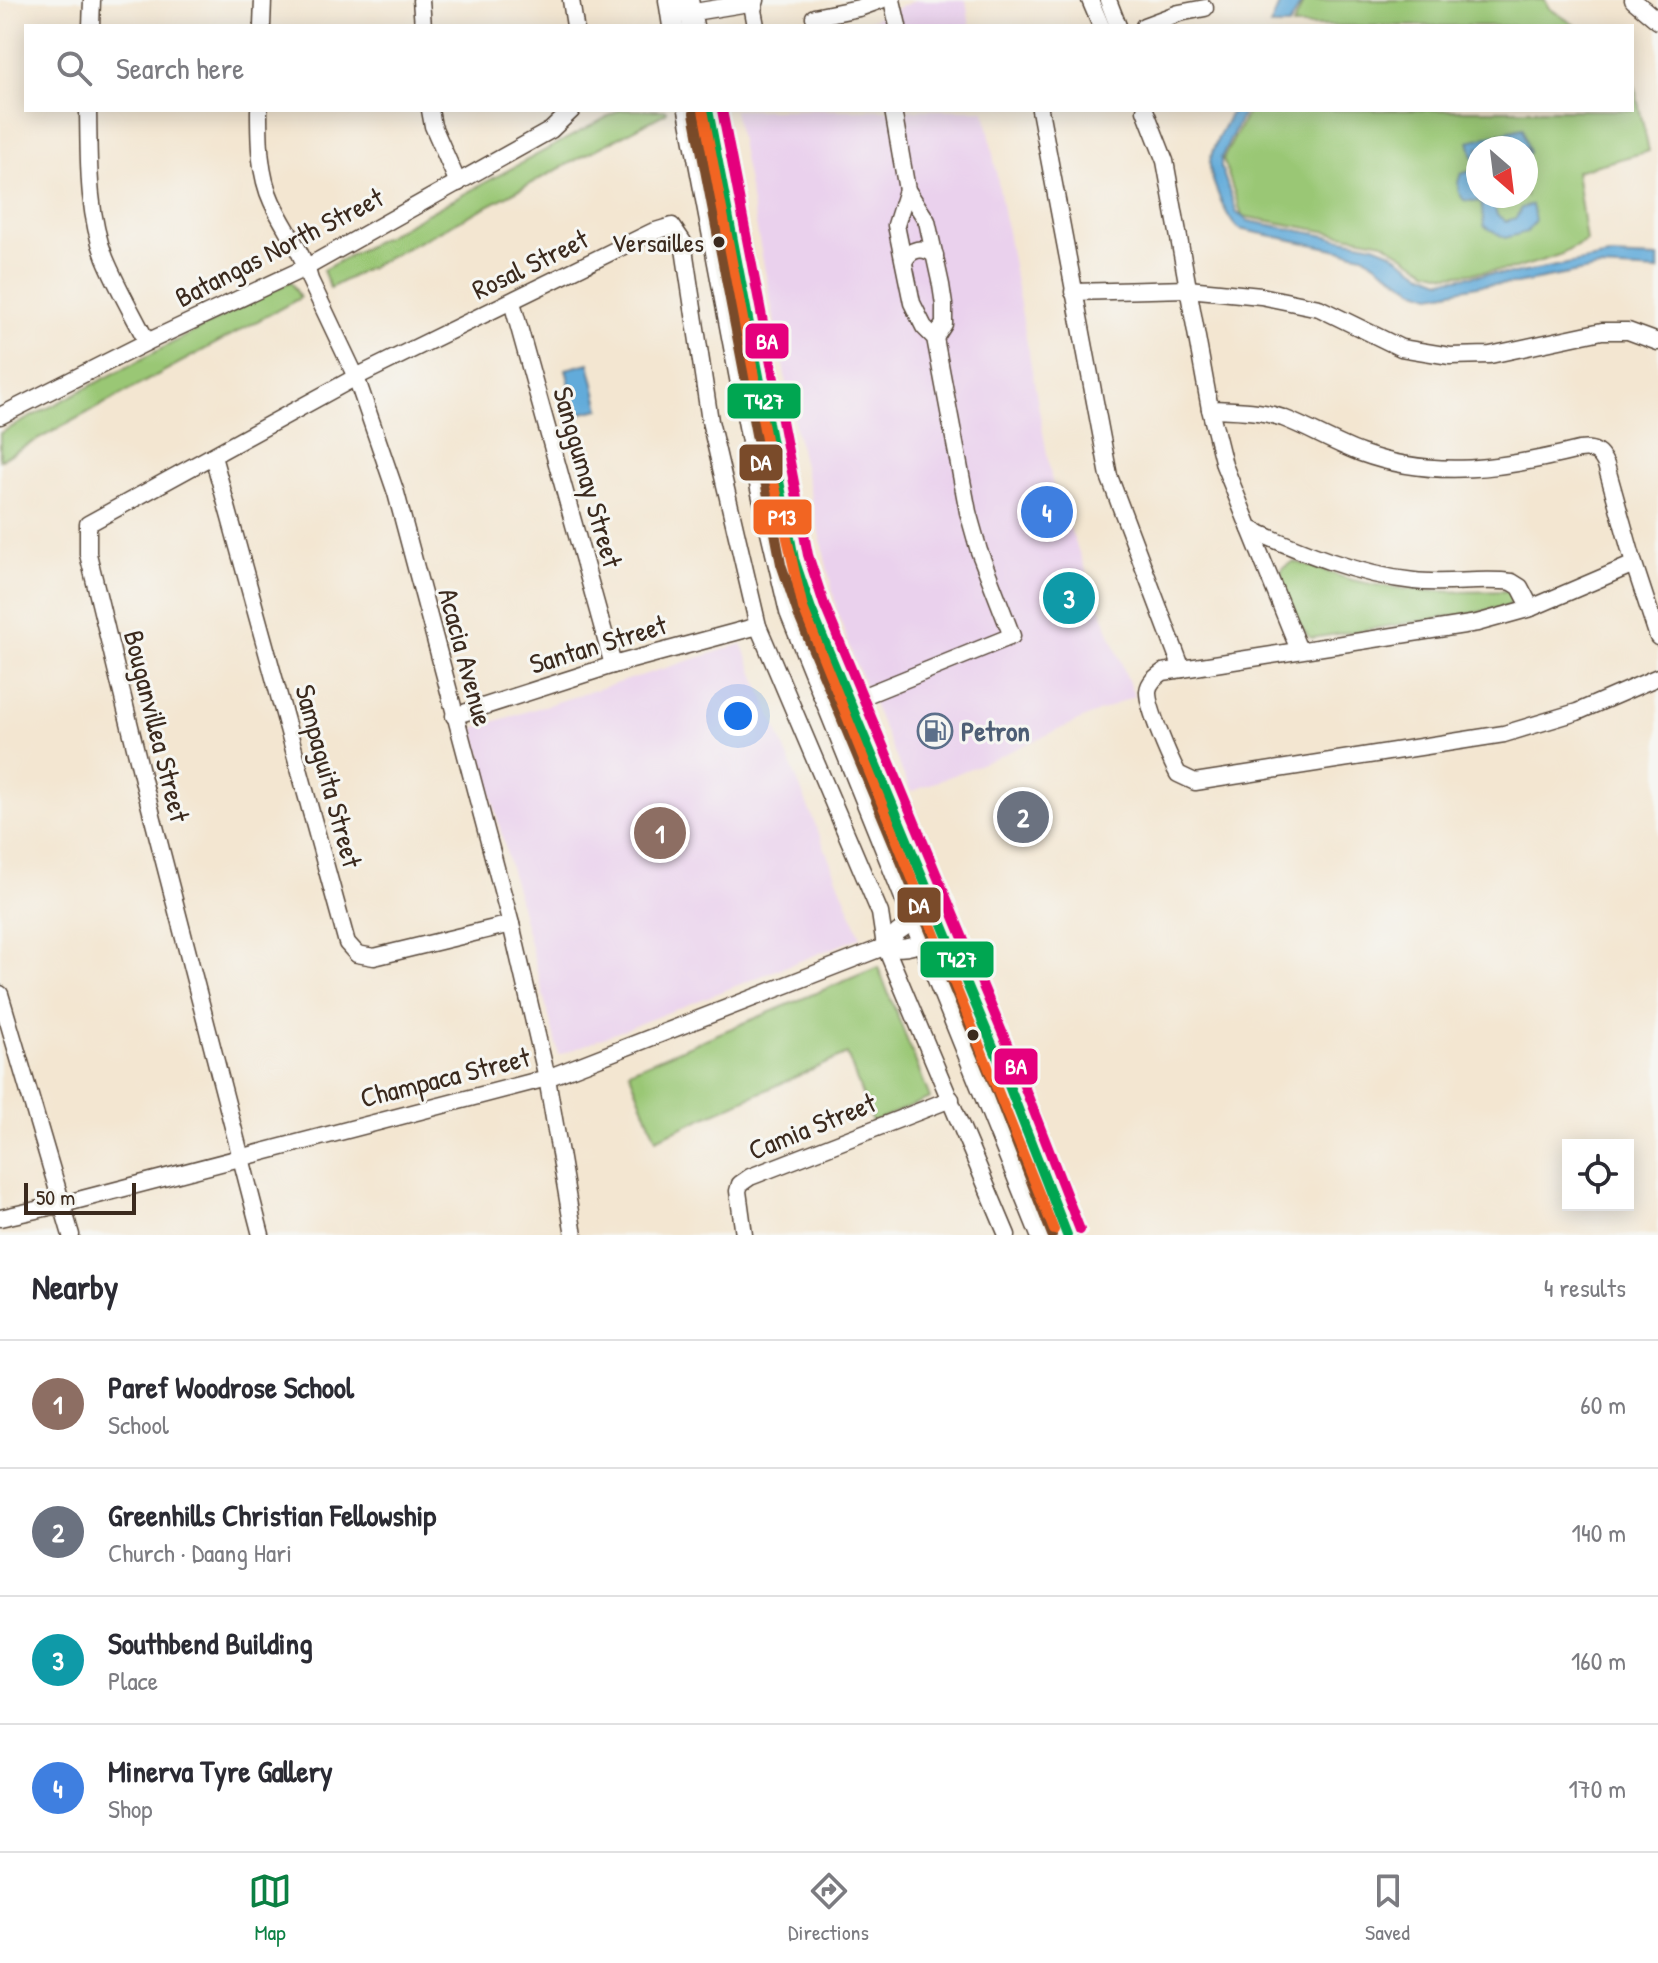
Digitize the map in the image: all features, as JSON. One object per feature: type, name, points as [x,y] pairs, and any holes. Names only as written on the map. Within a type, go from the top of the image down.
[{"type":"main road","points":[[689,112],[761,489],[790,612],[903,939],[1041,1235]]},
{"type":"main road","points":[[708,112],[794,559],[811,609],[1004,1073],[1067,1235]]},
{"type":"street","points":[[91,24],[92,0]]},
{"type":"street","points":[[262,24],[263,0]]},
{"type":"street","points":[[421,0],[423,24]]},
{"type":"street","points":[[571,0],[575,24]]},
{"type":"street","points":[[812,0],[813,22],[881,0]]},
{"type":"street","points":[[892,0],[898,24]]},
{"type":"street","points":[[1090,0],[1100,24]]},
{"type":"street","points":[[1108,0],[1117,24]]},
{"type":"street","points":[[1633,0],[1658,21]]},
{"type":"street","points":[[681,13],[756,1],[753,10],[756,24]]},
{"type":"street","points":[[1149,24],[1205,8]]},
{"type":"street","points":[[88,112],[89,178],[96,223],[105,257],[147,342]]},
{"type":"street","name":"Acacia Avenue","points":[[259,112],[262,166],[270,200],[307,267],[310,280],[356,377],[396,493],[511,924],[547,1078],[574,1235]]},
{"type":"street","points":[[430,112],[433,126],[458,183]]},
{"type":"street","name":"Batangas North Street","points":[[0,416],[307,267],[551,130],[570,112]]},
{"type":"street","points":[[893,112],[907,190],[927,221],[944,305],[944,324],[935,338]]},
{"type":"street","points":[[1040,112],[1109,476],[1182,669]]},
{"type":"street","points":[[1146,112],[1165,161],[1210,409],[1224,465],[1299,650]]},
{"type":"street","points":[[849,702],[1012,636],[979,551],[968,512],[935,338],[924,327],[912,303],[896,225],[907,190]]},
{"type":"street","name":"Rosal Street","points":[[356,377],[652,232],[672,226],[683,242],[710,421],[758,626],[880,913],[903,939],[951,1099],[1007,1235]]},
{"type":"street","points":[[917,249],[924,249],[936,262],[935,275],[924,281],[918,282],[905,268],[907,256],[917,249]]},
{"type":"street","points":[[1073,292],[1188,289],[1261,296],[1319,308],[1401,348],[1450,356],[1490,355],[1602,331],[1628,331],[1658,342]]},
{"type":"street","name":"Sanggumay Street","points":[[512,302],[613,665]]},
{"type":"street","name":"Bouganvillea Street","points":[[261,1235],[88,554],[88,524],[356,377]]},
{"type":"street","points":[[1210,409],[1247,411],[1282,418],[1364,454],[1405,465],[1489,469],[1590,449],[1597,452],[1606,465],[1658,637]]},
{"type":"street","name":"Sampaguita Street","points":[[213,456],[347,943],[357,954],[374,957],[511,924]]},
{"type":"street","points":[[1250,529],[1296,549],[1390,578],[1443,583],[1512,582],[1520,587],[1531,608]]},
{"type":"street","points":[[1634,564],[1531,608],[1477,623],[1163,672],[1154,678],[1148,689],[1150,704],[1178,774],[1195,782],[1504,734],[1565,716],[1658,677]]},
{"type":"street","name":"Santan Street","points":[[454,716],[613,665],[758,626]]},
{"type":"street","name":"Champaca Street","points":[[0,1218],[547,1078],[941,923]]},
{"type":"street","points":[[0,994],[4,1030],[71,1235]]},
{"type":"street","name":"Camia Street","points":[[744,1235],[738,1191],[740,1184],[750,1177],[951,1099]]},
{"type":"shaded area","points":[[916,0],[966,0],[970,24],[862,24]]},
{"type":"shaded area","points":[[734,112],[985,112],[1052,482],[1134,696],[911,792],[854,660],[837,611],[794,422]]},
{"type":"shaded area","points":[[742,644],[861,937],[559,1055],[474,728]]},
{"type":"green space","points":[[1304,0],[1545,0],[1549,8],[1573,24],[1294,24]]},
{"type":"green space","points":[[1634,84],[1649,151],[1576,171],[1586,241],[1560,255],[1515,269],[1448,275],[1427,270],[1383,242],[1242,216],[1223,159],[1248,112],[1634,112]]},
{"type":"green space","points":[[616,112],[666,112],[330,288],[323,270]]},
{"type":"green space","points":[[291,281],[300,298],[0,460],[0,433]]},
{"type":"green space","points":[[1293,562],[1371,584],[1429,591],[1506,591],[1511,592],[1514,599],[1508,606],[1473,613],[1312,638],[1295,617],[1283,584],[1282,568]]},
{"type":"green space","points":[[878,967],[930,1098],[872,1122],[847,1054],[656,1139],[629,1071]]},
{"type":"water","points":[[1281,0],[1300,0],[1290,24],[1271,24]]},
{"type":"water","points":[[1231,112],[1244,112],[1221,158],[1221,167],[1237,213],[1249,221],[1374,245],[1441,280],[1514,274],[1609,256],[1658,258],[1658,271],[1599,268],[1516,284],[1482,285],[1432,295],[1414,289],[1363,255],[1239,229],[1224,208],[1215,187],[1210,168],[1213,149]]},
{"type":"water","points":[[1523,128],[1525,136],[1490,136]]},
{"type":"water","points":[[1466,172],[1466,200],[1459,191],[1461,174]]},
{"type":"water","points":[[1482,208],[1495,208],[1497,215],[1506,221],[1516,218],[1521,208],[1533,208],[1535,221],[1527,232],[1505,238],[1484,226]]},
{"type":"water","points":[[589,363],[600,409],[577,414],[566,369]]},
{"type":"transit line","name":"P13","points":[[703,112],[775,486],[803,608],[1054,1230]]},
{"type":"transit line","name":"T427","points":[[708,112],[794,559],[811,609],[1004,1073],[1067,1235]]},
{"type":"transit line","name":"BA","points":[[722,112],[808,555],[824,604],[1017,1068],[1080,1230]]},
{"type":"transit line","name":"DA","points":[[694,113],[781,564],[798,614],[991,1078],[1052,1235]]},
{"type":"place","name":"Versailles","points":[[719,242]]},
{"type":"place","name":"Minerva Tyre Gallery","points":[[1047,512]]},
{"type":"place","name":"Southbend Building","points":[[1069,598]]},
{"type":"place","name":"Petron","points":[[935,731]]},
{"type":"place","name":"Greenhills Christian Fellowship","points":[[1023,817]]},
{"type":"place","name":"Paref Woodrose School","points":[[660,833]]}]
